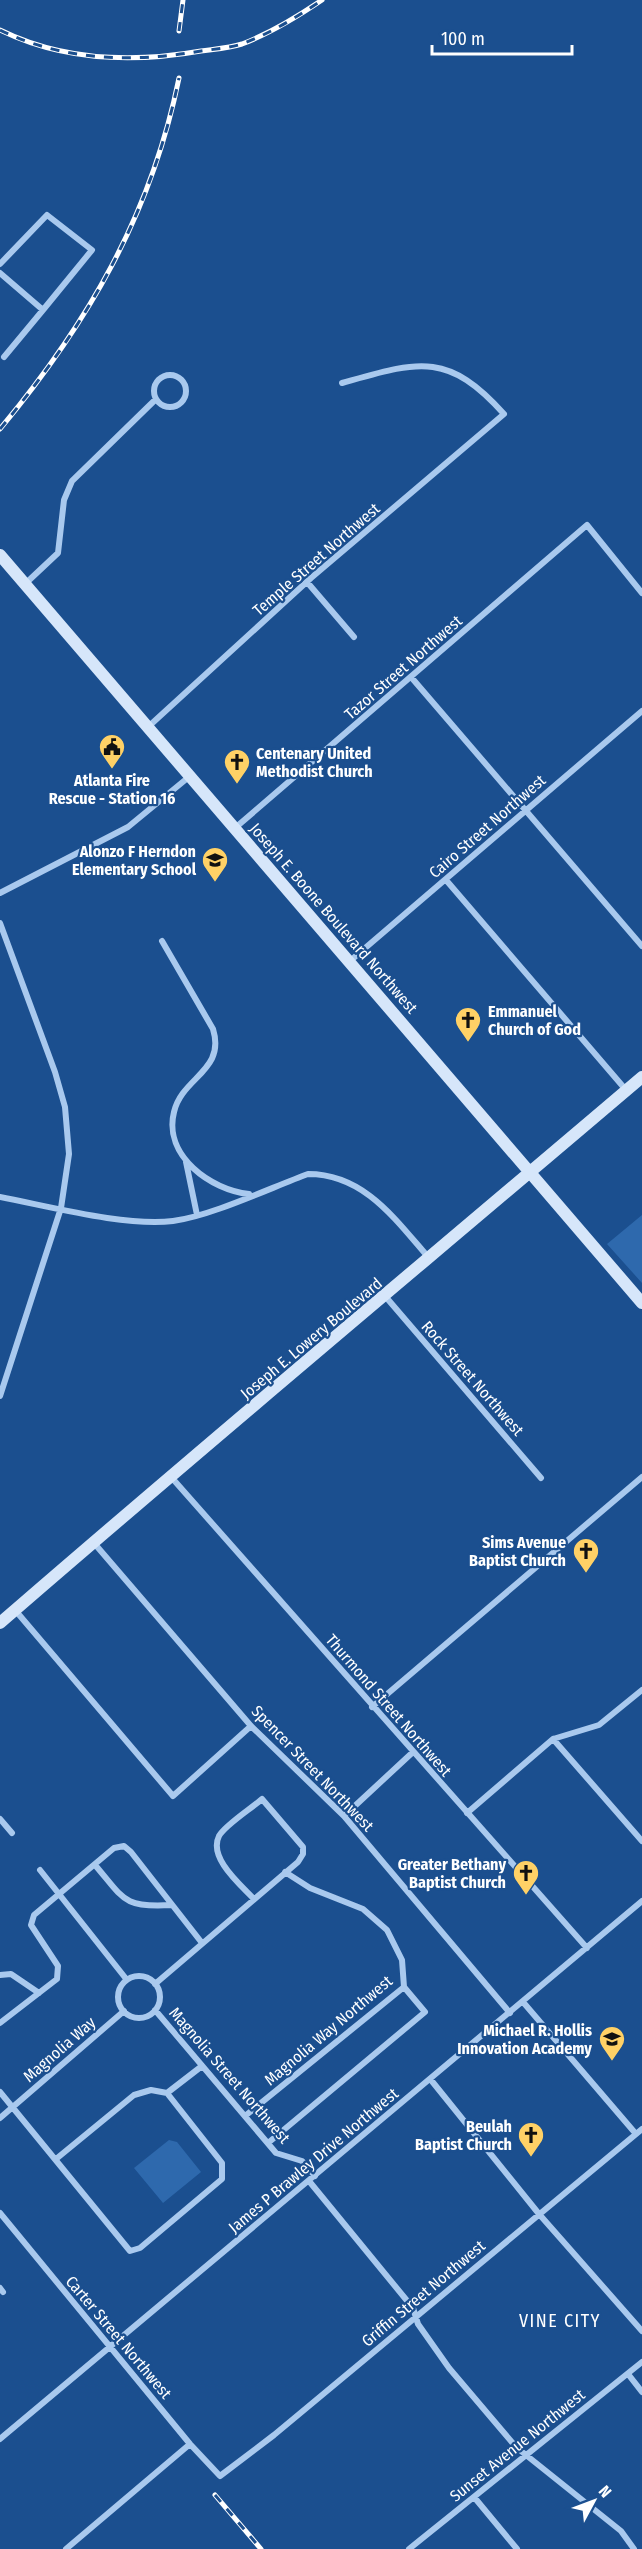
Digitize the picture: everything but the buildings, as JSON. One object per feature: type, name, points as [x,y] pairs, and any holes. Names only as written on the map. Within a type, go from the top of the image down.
[{"type":"main road","name":"Joseph E. Boone Boulevard Northwest","points":[[0,555],[642,1303]]},
{"type":"main road","name":"Joseph E. Lowery Boulevard","points":[[0,1623],[429,1259],[529,1170],[642,1077]]},
{"type":"street","points":[[0,264],[47,215],[92,250],[1,357]]},
{"type":"street","points":[[0,273],[43,310]]},
{"type":"street","name":"Temple Street Northwest","points":[[148,727],[307,582],[504,414],[473,383],[438,367],[402,366],[342,383]]},
{"type":"street","points":[[163,375],[174,375],[183,381],[186,392],[178,405],[164,406],[156,399],[153,388],[163,375]]},
{"type":"street","points":[[25,584],[58,553],[64,500],[72,481],[156,399]]},
{"type":"street","name":"Tazor Street Northwest","points":[[235,828],[587,525],[642,593]]},
{"type":"street","points":[[307,582],[354,637]]},
{"type":"street","points":[[411,677],[642,946]]},
{"type":"street","name":"Cairo Street Northwest","points":[[350,962],[642,711]]},
{"type":"street","points":[[0,893],[128,827],[190,776]]},
{"type":"street","points":[[446,880],[626,1090]]},
{"type":"street","points":[[0,923],[39,1024],[65,1107],[69,1154],[61,1208],[0,1396]]},
{"type":"street","points":[[162,941],[213,1029],[217,1041],[212,1060],[183,1092],[174,1111],[174,1135],[186,1161],[197,1215]]},
{"type":"street","points":[[186,1161],[198,1174],[220,1187],[234,1192],[253,1194]]},
{"type":"street","points":[[0,1197],[150,1222],[174,1221],[197,1215],[308,1174],[323,1174],[344,1180],[364,1190],[379,1202],[429,1259]]},
{"type":"street","name":"Rock Street Northwest","points":[[385,1296],[541,1478]]},
{"type":"street","points":[[372,1707],[642,1477]]},
{"type":"street","name":"Thurmond Street Northwest","points":[[172,1478],[587,1948]]},
{"type":"street","name":"Spencer Street Northwest","points":[[94,1543],[251,1726],[344,1816],[510,2013]]},
{"type":"street","points":[[15,1610],[173,1796],[251,1726]]},
{"type":"street","points":[[466,1813],[552,1739],[599,1725],[642,1690]]},
{"type":"street","points":[[552,1739],[642,1841]]},
{"type":"street","points":[[344,1816],[412,1752]]},
{"type":"street","points":[[155,1984],[298,1862],[303,1854],[303,1847],[262,1799],[220,1835],[217,1847],[221,1859],[231,1874],[254,1899]]},
{"type":"street","points":[[0,1819],[12,1833]]},
{"type":"street","points":[[0,2023],[57,1979],[58,1966],[31,1925],[34,1916],[114,1848],[124,1846],[202,1943]]},
{"type":"street","points":[[95,1865],[122,1898],[133,1905],[171,1905]]},
{"type":"street","points":[[40,1870],[127,1980]]},
{"type":"street","name":"Magnolia Way Northwest","points":[[245,2116],[404,1987],[402,1960],[387,1930],[363,1909],[310,1888],[285,1872]]},
{"type":"street","name":"James P Brawley Drive Northwest","points":[[0,2439],[642,1901]]},
{"type":"street","points":[[0,1975],[11,1974],[39,1993]]},
{"type":"street","points":[[142,1976],[155,1984],[160,1998],[155,2010],[142,2017],[124,2011],[119,2000],[119,1993],[127,1980],[142,1976]]},
{"type":"street","points":[[268,2143],[425,2012],[404,1987]]},
{"type":"street","points":[[523,2002],[636,2134]]},
{"type":"street","name":"Magnolia Street Northwest","points":[[155,2010],[276,2153],[302,2161],[315,2176]]},
{"type":"street","name":"Magnolia Way","points":[[3,2115],[124,2011]]},
{"type":"street","points":[[167,2093],[202,2066]]},
{"type":"street","points":[[431,2079],[539,2214],[642,2331]]},
{"type":"street","points":[[0,2092],[56,2159],[123,2246],[130,2251],[140,2248],[222,2179],[222,2163],[167,2093],[151,2090],[134,2095],[56,2159]]},
{"type":"street","name":"Griffin Street Northwest","points":[[220,2476],[241,2462],[642,2129]]},
{"type":"street","points":[[309,2181],[412,2308],[449,2368],[527,2456],[621,2531],[634,2549]]},
{"type":"street","name":"Carter Street Northwest","points":[[0,2213],[190,2444],[220,2476]]},
{"type":"street","name":"Sunset Avenue Northwest","points":[[410,2549],[642,2362]]},
{"type":"street","points":[[628,2374],[642,2392]]},
{"type":"street","points":[[66,2549],[190,2444]]},
{"type":"street","points":[[474,2497],[517,2549]]},
{"type":"shaded area","points":[[642,1215],[642,1283],[607,1244]]},
{"type":"shaded area","points":[[169,2140],[177,2142],[201,2172],[163,2203],[134,2168]]},
{"type":"railway","points":[[179,31],[183,0]]},
{"type":"railway","points":[[0,30],[48,48],[99,57],[175,55],[242,44],[284,24],[322,0]]},
{"type":"railway","points":[[0,429],[61,349],[112,265],[152,176],[179,78]]},
{"type":"railway","points":[[215,2495],[261,2549]]},
{"type":"place","name":"Atlanta Fire Rescue - Station 16","points":[[112,770]]},
{"type":"place","name":"Centenary United Methodist Church","points":[[237,785]]},
{"type":"place","name":"Alonzo F Herndon Elementary School","points":[[215,883]]},
{"type":"place","name":"Emmanuel Church of God","points":[[468,1043]]},
{"type":"place","name":"Sims Avenue Baptist Church","points":[[586,1574]]},
{"type":"place","name":"Greater Bethany Baptist Church","points":[[526,1896]]},
{"type":"place","name":"Michael R. Hollis Innovation Academy","points":[[612,2062]]},
{"type":"place","name":"Beulah Baptist Church","points":[[531,2158]]},
{"type":"district","name":"VINE CITY","points":[[560,2321]]}]
